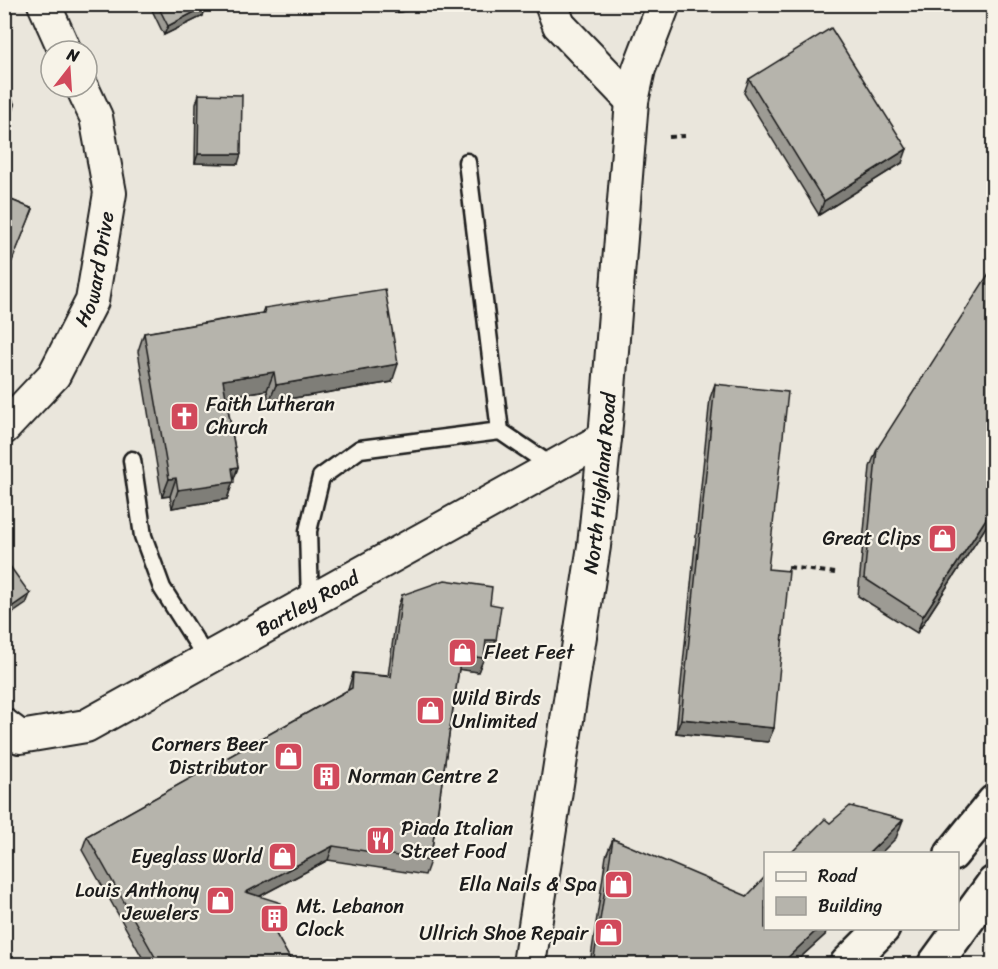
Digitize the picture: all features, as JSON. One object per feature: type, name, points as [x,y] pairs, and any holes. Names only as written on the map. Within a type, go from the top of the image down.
[{"type":"main road","points":[[954,852],[993,802]]},
{"type":"main road","points":[[935,964],[993,883]]},
{"type":"main road","points":[[847,964],[881,930]]},
{"type":"street","points":[[44,4],[60,39]]},
{"type":"street","points":[[551,4],[559,25],[632,101]]},
{"type":"street","name":"North Highland Road","points":[[529,964],[592,557],[605,438],[632,101],[639,69],[664,4]]},
{"type":"street","name":"Howard Drive","points":[[4,428],[54,375],[92,301],[110,193],[96,117],[88,99]]},
{"type":"street","name":"Bartley Road","points":[[4,725],[20,737],[86,726],[605,438]]},
{"type":"lane","points":[[467,162],[500,431]]},
{"type":"lane","points":[[310,602],[308,531],[321,477],[360,449],[500,431],[553,467]]},
{"type":"lane","points":[[132,460],[143,536],[162,588],[207,659]]},
{"type":"path","points":[[669,137],[686,136]]},
{"type":"path","points":[[788,567],[835,573]]},
{"type":"shaded area","points":[[10,854],[8,917],[5,918],[5,858]]},
{"type":"building","points":[[157,4],[205,4],[206,6],[168,26]]},
{"type":"building","points":[[831,28],[907,149],[824,201],[749,79]]},
{"type":"building","points":[[4,84],[15,105],[4,111]]},
{"type":"building","points":[[199,94],[242,95],[241,154],[198,154]]},
{"type":"building","points":[[4,197],[33,209],[12,261],[4,258]]},
{"type":"building","points":[[993,267],[993,508],[923,616],[864,578],[877,449]]},
{"type":"building","name":"Faith Lutheran Church","points":[[385,289],[398,364],[276,385],[274,372],[223,380],[238,467],[232,468],[234,482],[178,490],[176,478],[169,479],[144,333],[265,313],[264,308]]},
{"type":"building","points":[[715,384],[788,392],[768,569],[789,571],[774,728],[681,719]]},
{"type":"building","points":[[4,558],[30,594],[4,612]]},
{"type":"building","name":"Norman Centre 2","points":[[445,580],[492,587],[490,604],[501,606],[496,640],[486,640],[484,658],[461,655],[430,861],[333,846],[246,892],[281,903],[273,929],[293,964],[159,964],[87,836],[352,688],[353,673],[391,677],[402,595]]},
{"type":"building","points":[[850,806],[903,820],[870,852],[792,852],[825,819],[830,823]]},
{"type":"building","points":[[613,839],[747,896],[764,878],[764,930],[817,930],[781,964],[593,964]]},
{"type":"place","name":"Faith Lutheran Church","points":[[185,416]]},
{"type":"place","name":"Great Clips","points":[[942,538]]},
{"type":"place","name":"Fleet Feet","points":[[463,652]]},
{"type":"place","name":"Wild Birds Unlimited","points":[[431,710]]},
{"type":"place","name":"Corners Beer Distributor","points":[[288,756]]},
{"type":"place","name":"Norman Centre 2","points":[[327,776]]},
{"type":"place","name":"Piada Italian Street Food","points":[[380,840]]},
{"type":"place","name":"Eyeglass World","points":[[283,856]]},
{"type":"place","name":"Ella Nails & Spa","points":[[618,884]]},
{"type":"place","name":"Louis Anthony Jewelers","points":[[220,901]]},
{"type":"place","name":"Mt. Lebanon Clock","points":[[275,918]]},
{"type":"place","name":"Ullrich Shoe Repair","points":[[609,933]]}]
